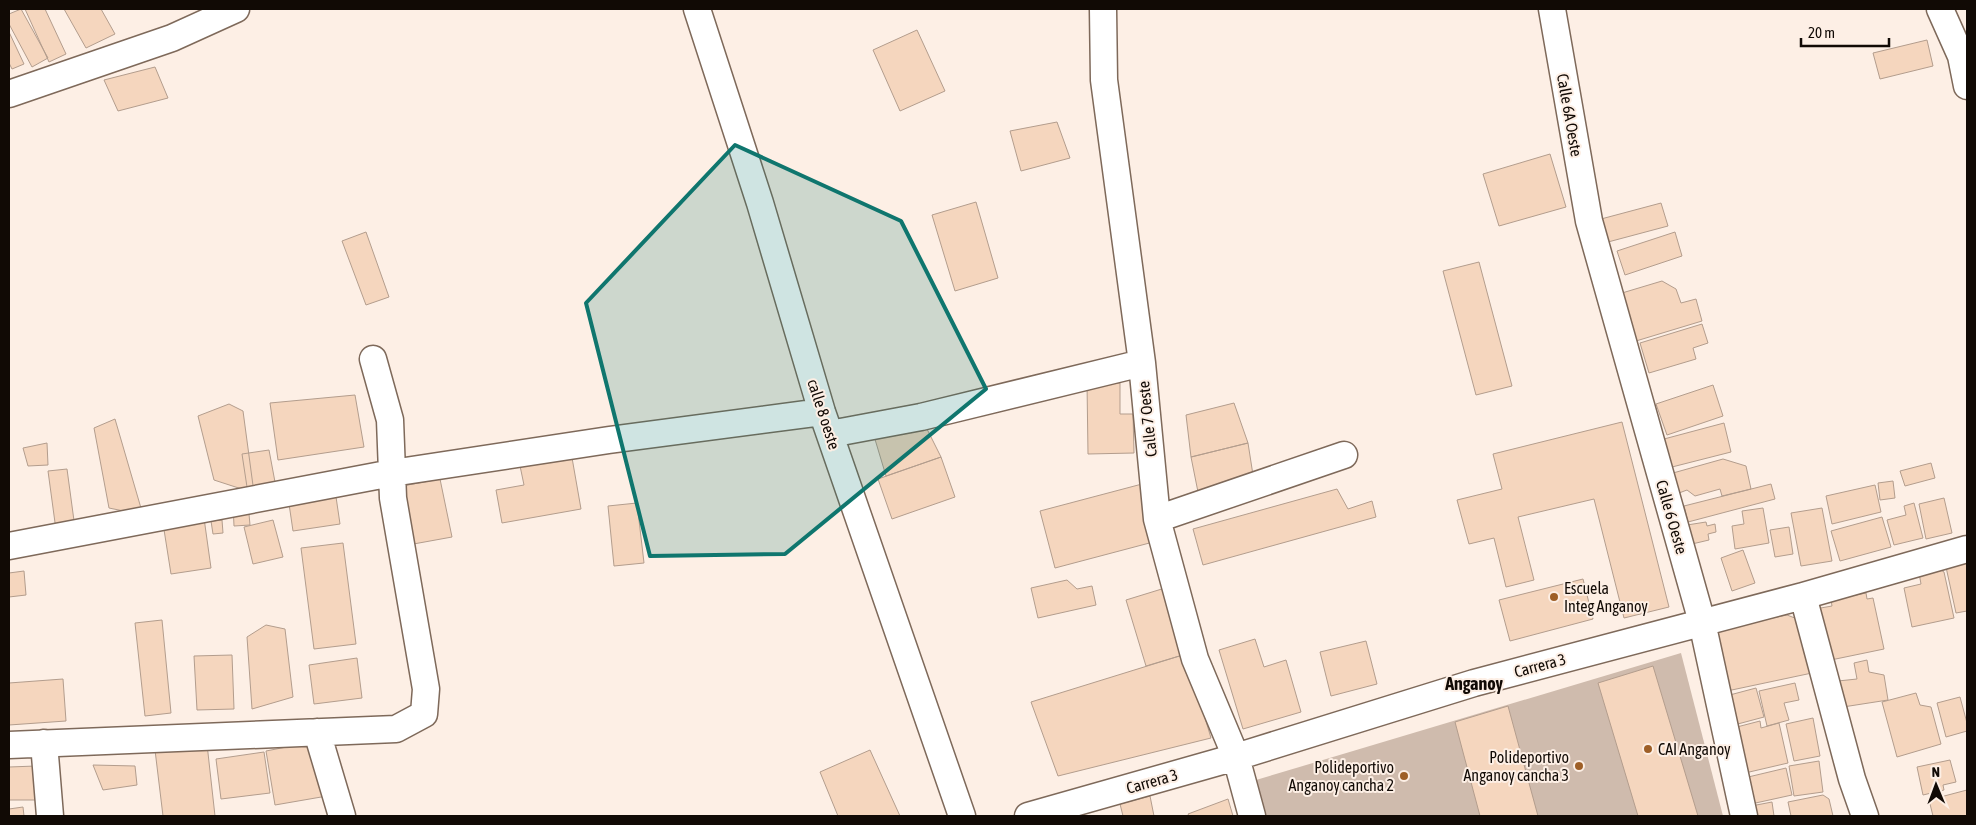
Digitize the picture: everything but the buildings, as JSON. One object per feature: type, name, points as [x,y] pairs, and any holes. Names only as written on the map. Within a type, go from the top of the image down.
[{"type":"street","points":[[9,94],[172,38],[236,9]]},
{"type":"street","name":"calle 8 oeste","points":[[697,9],[760,203],[826,423],[962,816]]},
{"type":"street","name":"Calle 7 Oeste","points":[[1103,9],[1104,80],[1142,363],[1157,519],[1195,659],[1236,756],[1252,816]]},
{"type":"street","name":"Calle 6A Oeste","points":[[1552,9],[1589,221]]},
{"type":"street","points":[[1940,9],[1961,56],[1967,86]]},
{"type":"street","name":"Calle 6 Oeste","points":[[1589,221],[1702,622],[1744,816]]},
{"type":"street","points":[[9,745],[396,729],[424,714],[426,688],[392,498],[390,420],[373,359]]},
{"type":"street","points":[[9,546],[392,473],[619,439],[826,423],[921,418],[1142,363]]},
{"type":"street","points":[[1157,519],[1344,455]]},
{"type":"street","name":"Carrera 3","points":[[1028,816],[1236,756],[1474,683],[1803,596],[1967,549]]},
{"type":"street","points":[[1803,596],[1852,779],[1865,816]]},
{"type":"street","points":[[317,732],[342,816]]},
{"type":"street","points":[[44,743],[50,816]]},
{"type":"highlighted area","points":[[735,145],[901,221],[986,389],[785,554],[650,556],[586,303]]},
{"type":"shaded area","points":[[1681,653],[1723,816],[1266,816],[1256,780]]},
{"type":"place","name":"Escuela Integ Anganoy","points":[[1554,597]]},
{"type":"place","name":"CAI Anganoy","points":[[1648,749]]},
{"type":"place","name":"Polideportivo Anganoy cancha 3","points":[[1579,766]]},
{"type":"place","name":"Polideportivo Anganoy cancha 2","points":[[1404,776]]},
{"type":"district","name":"Anganoy","points":[[1474,683]]}]
